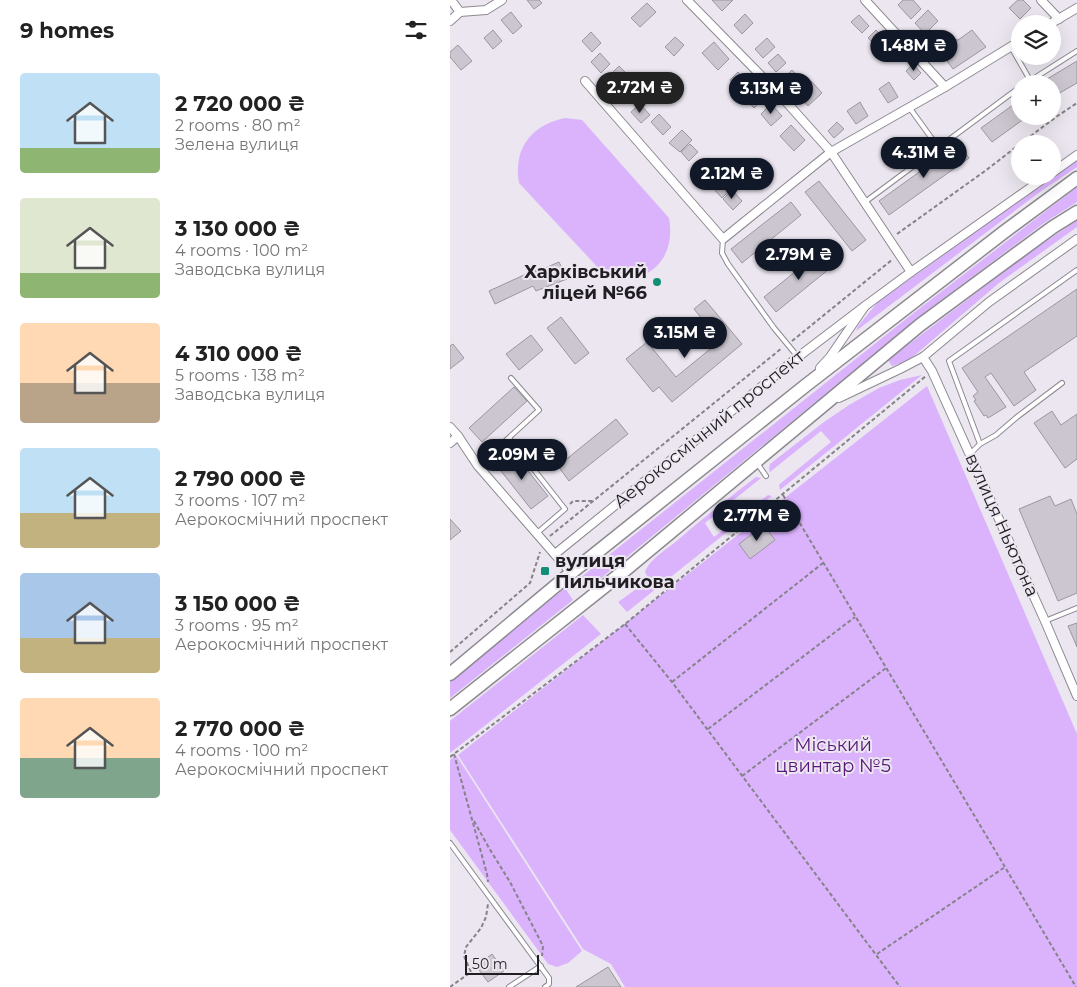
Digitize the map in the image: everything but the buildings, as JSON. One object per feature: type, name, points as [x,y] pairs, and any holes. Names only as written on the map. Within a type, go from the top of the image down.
[{"type":"main road","name":"Аерокосмічний проспект","points":[[450,674],[571,573],[805,386],[996,238],[1077,178]]},
{"type":"main road","points":[[450,709],[624,571],[935,314],[1053,227],[1077,212]]},
{"type":"street","points":[[452,0],[460,12]]},
{"type":"street","points":[[450,22],[460,12],[486,10],[502,0]]},
{"type":"street","points":[[687,0],[780,95],[831,152],[911,272]]},
{"type":"street","points":[[865,0],[945,86]]},
{"type":"street","points":[[1041,0],[1055,15]]},
{"type":"street","points":[[1061,18],[1077,8]]},
{"type":"street","points":[[585,81],[723,239],[831,152],[1010,47]]},
{"type":"street","points":[[1061,167],[1077,156]]},
{"type":"street","name":"Аерокосмічний проспект","points":[[555,554],[798,357],[864,306],[1034,185]]},
{"type":"street","points":[[823,405],[923,357],[989,302],[1077,238]]},
{"type":"street","name":"Аерокосмічний проспект","points":[[805,386],[830,357],[864,306]]},
{"type":"street","name":"вулиця Ньютона","points":[[923,357],[932,371],[970,454],[1077,696]]},
{"type":"street","points":[[450,427],[478,466],[571,573]]},
{"type":"street","points":[[450,443],[458,436]]},
{"type":"lane","points":[[1010,47],[1027,75]]},
{"type":"lane","points":[[1038,75],[1077,51]]},
{"type":"lane","points":[[864,202],[1011,94]]},
{"type":"lane","points":[[909,107],[938,147]]},
{"type":"lane","points":[[723,239],[722,253],[728,264],[774,328],[798,357]]},
{"type":"lane","points":[[980,444],[949,361],[1077,270]]},
{"type":"lane","points":[[478,466],[539,410],[511,378]]},
{"type":"lane","points":[[970,454],[980,444],[996,435],[1062,383]]},
{"type":"lane","points":[[509,438],[565,509],[537,534]]},
{"type":"lane","points":[[755,461],[766,476]]},
{"type":"lane","points":[[1045,621],[1077,608]]},
{"type":"lane","points":[[450,843],[452,849],[549,978],[549,984],[545,987]]},
{"type":"lane","points":[[509,987],[541,966]]},
{"type":"path","points":[[1032,135],[1077,103]]},
{"type":"path","points":[[889,240],[1011,151]]},
{"type":"path","points":[[450,652],[530,583],[544,541],[899,255]]},
{"type":"path","points":[[450,757],[626,624],[926,376]]},
{"type":"path","points":[[782,494],[1076,987]]},
{"type":"path","points":[[573,501],[592,501]]},
{"type":"path","points":[[672,682],[823,563]]},
{"type":"path","points":[[707,729],[855,617]]},
{"type":"path","points":[[626,624],[672,682],[900,987]]},
{"type":"path","points":[[742,776],[886,668]]},
{"type":"path","points":[[450,987],[470,972],[464,956],[466,947],[481,928],[486,917],[489,896],[487,874],[454,754]]},
{"type":"path","points":[[472,817],[510,882],[543,946],[541,966]]},
{"type":"path","points":[[876,955],[1005,867]]},
{"type":"green space","points":[[565,118],[582,120],[669,218],[670,233],[668,247],[663,259],[655,268],[645,274],[633,278],[619,278],[604,274],[519,183],[519,159],[527,140],[543,126]]},
{"type":"green space","points":[[1077,159],[1077,167],[1061,178],[1061,170]]},
{"type":"green space","points":[[1041,185],[1050,185],[856,331],[878,302]]},
{"type":"green space","points":[[1077,187],[1077,202],[1044,223],[924,313],[589,588],[580,578],[911,315]]},
{"type":"green space","points":[[1077,220],[1077,227],[999,283],[908,361],[892,366],[888,360],[1025,256]]},
{"type":"green space","points":[[922,375],[780,490],[779,485],[781,483],[831,442],[821,431],[770,472],[770,464],[849,405],[879,388],[900,380]]},
{"type":"green space","name":"Міський цвинтар №5","points":[[927,386],[1077,734],[1077,987],[625,987],[611,964],[583,949],[458,755]]},
{"type":"green space","points":[[756,477],[761,478],[705,523],[714,537],[768,495],[772,496],[627,612],[618,602],[649,580],[645,572],[655,559]]},
{"type":"green space","points":[[565,588],[573,600],[450,698],[450,681]]},
{"type":"green space","points":[[583,615],[601,634],[450,753],[450,721]]},
{"type":"green space","points":[[456,755],[582,951],[568,963],[557,967],[548,964],[450,830],[450,760]]},
{"type":"place","name":"Харківський ліцей №66","points":[[657,282]]},
{"type":"place","name":"вулиця Пильчикова","points":[[545,571]]}]
